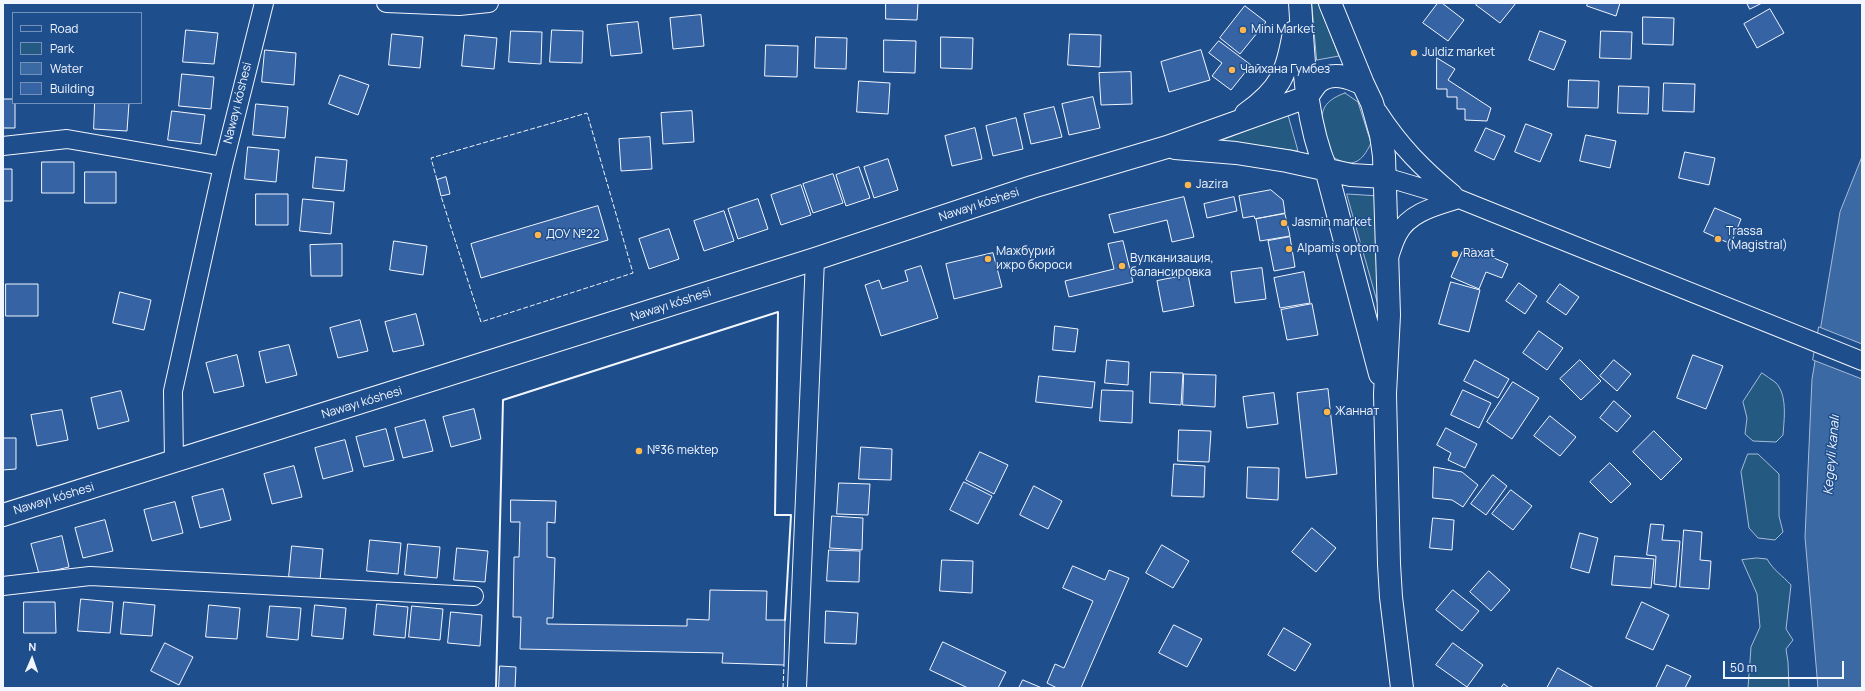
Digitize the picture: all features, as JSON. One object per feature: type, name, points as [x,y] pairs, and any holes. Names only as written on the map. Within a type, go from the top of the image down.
[{"type":"main road","points":[[1300,3],[1307,97],[1318,148],[1326,169],[1385,394]]},
{"type":"main road","points":[[1230,126],[1261,104],[1278,85],[1289,60],[1300,3]]},
{"type":"main road","points":[[1330,3],[1368,93],[1381,135],[1385,177],[1389,315],[1385,394],[1391,591],[1402,688]]},
{"type":"main road","points":[[1230,126],[1307,97],[1318,82],[1331,76],[1346,76],[1368,93]]},
{"type":"main road","name":"Nawayı kóshesi","points":[[3,515],[815,259],[1032,187],[1167,147],[1230,126]]},
{"type":"main road","points":[[1167,147],[1236,153],[1351,175],[1385,177]]},
{"type":"street","name":"Nawayı kóshesi","points":[[174,462],[173,391],[223,166],[264,3]]},
{"type":"street","points":[[386,3],[459,6],[489,3]]},
{"type":"street","points":[[1368,93],[1388,128],[1423,169],[1459,199]]},
{"type":"street","points":[[3,146],[67,139],[223,166]]},
{"type":"street","points":[[1385,177],[1459,199],[1862,360]]},
{"type":"street","points":[[1387,260],[1398,232],[1410,219],[1428,209],[1459,199]]},
{"type":"street","points":[[797,688],[815,259]]},
{"type":"street","points":[[3,586],[90,576],[474,596]]},
{"type":"green space","points":[[1312,3],[1318,3],[1339,56],[1317,60]]},
{"type":"green space","points":[[1345,93],[1358,102],[1371,143],[1368,150],[1360,159],[1351,163],[1340,161],[1333,157],[1322,119],[1326,105],[1334,98]]},
{"type":"green space","points":[[1288,115],[1298,151],[1220,141]]},
{"type":"green space","points":[[1347,194],[1379,196],[1381,315]]},
{"type":"green space","points":[[1762,373],[1775,382],[1782,393],[1784,400],[1783,435],[1776,442],[1753,441],[1745,434],[1747,418],[1743,402]]},
{"type":"green space","points":[[1748,454],[1758,454],[1779,474],[1779,516],[1783,532],[1775,540],[1758,538],[1749,528],[1741,472]]},
{"type":"green space","points":[[1757,558],[1767,559],[1775,570],[1791,585],[1786,629],[1793,640],[1786,649],[1789,688],[1748,688],[1751,647],[1760,627],[1757,594],[1742,560]]},
{"type":"water","name":"Kegeyli kanalı","points":[[1862,157],[1862,688],[1818,688],[1805,537],[1812,379],[1840,212]]},
{"type":"pier","points":[[1819,327],[1862,344],[1862,379],[1813,360]]},
{"type":"building","points":[[886,3],[918,3],[917,20],[886,19]]},
{"type":"building","points":[[1438,3],[1442,3],[1464,20],[1448,41],[1423,23]]},
{"type":"building","points":[[1478,3],[1516,3],[1500,23],[1476,5]]},
{"type":"building","points":[[1588,3],[1620,3],[1616,16],[1587,6]]},
{"type":"building","points":[[1747,3],[1762,3],[1750,9]]},
{"type":"building","name":"Mini Market","points":[[1245,6],[1266,22],[1240,54],[1220,38]]},
{"type":"building","points":[[1770,9],[1784,33],[1757,48],[1744,24]]},
{"type":"building","points":[[701,15],[704,46],[673,49],[670,18]]},
{"type":"building","points":[[1643,17],[1674,18],[1673,45],[1643,44]]},
{"type":"building","points":[[638,22],[642,53],[611,56],[607,25]]},
{"type":"building","points":[[186,30],[218,33],[214,64],[183,62]]},
{"type":"building","points":[[552,30],[583,31],[582,63],[550,62]]},
{"type":"building","points":[[511,31],[542,32],[541,64],[509,62]]},
{"type":"building","points":[[1540,31],[1566,41],[1554,70],[1529,60]]},
{"type":"building","points":[[1601,31],[1632,32],[1631,59],[1600,58]]},
{"type":"building","points":[[392,34],[423,37],[420,68],[389,65]]},
{"type":"building","points":[[1070,34],[1101,35],[1100,67],[1068,65]]},
{"type":"building","points":[[465,35],[497,38],[494,69],[462,66]]},
{"type":"building","points":[[816,37],[847,38],[846,69],[815,68]]},
{"type":"building","points":[[941,37],[973,38],[972,69],[941,68]]},
{"type":"building","points":[[884,40],[916,41],[915,73],[884,72]]},
{"type":"building","name":"Чайхана Гумбез","points":[[1219,41],[1251,65],[1231,90],[1212,76],[1222,63],[1209,53]]},
{"type":"building","points":[[766,45],[798,46],[797,77],[765,76]]},
{"type":"building","points":[[265,50],[296,53],[294,85],[262,82]]},
{"type":"building","points":[[1201,50],[1210,80],[1169,92],[1161,62]]},
{"type":"building","points":[[1437,58],[1455,69],[1448,80],[1491,108],[1487,121],[1465,120],[1465,109],[1457,109],[1457,97],[1447,97],[1447,89],[1437,89]]},
{"type":"building","points":[[1131,72],[1132,104],[1101,105],[1099,73]]},
{"type":"building","points":[[182,74],[214,77],[211,109],[179,106]]},
{"type":"building","points":[[340,75],[369,85],[358,115],[329,104]]},
{"type":"building","points":[[1569,80],[1599,81],[1598,108],[1568,107]]},
{"type":"building","points":[[859,81],[890,83],[888,114],[857,112]]},
{"type":"building","points":[[1664,83],[1695,84],[1694,112],[1663,111]]},
{"type":"building","points":[[1619,86],[1649,87],[1648,114],[1618,113]]},
{"type":"building","points":[[1093,97],[1100,128],[1069,135],[1062,104]]},
{"type":"building","points":[[3,99],[12,99],[12,104],[15,104],[15,128],[3,128]]},
{"type":"building","points":[[95,104],[129,104],[127,131],[94,129]]},
{"type":"building","points":[[256,104],[288,107],[285,138],[253,135]]},
{"type":"building","points":[[1054,107],[1062,137],[1031,144],[1024,114]]},
{"type":"building","points":[[172,111],[205,115],[201,144],[168,140]]},
{"type":"building","points":[[692,111],[694,142],[663,144],[661,113]]},
{"type":"building","points":[[1016,118],[1023,149],[993,156],[986,126]]},
{"type":"building","points":[[1526,124],[1552,134],[1540,162],[1515,152]]},
{"type":"building","points":[[975,128],[982,159],[952,166],[945,136]]},
{"type":"building","points":[[1486,128],[1505,136],[1494,160],[1475,151]]},
{"type":"building","points":[[1586,135],[1616,141],[1610,168],[1580,161]]},
{"type":"building","points":[[650,137],[652,169],[621,171],[619,139]]},
{"type":"building","points":[[248,147],[279,150],[276,182],[245,179]]},
{"type":"building","points":[[1685,152],[1715,158],[1709,185],[1679,178]]},
{"type":"building","points":[[316,157],[347,160],[344,191],[313,188]]},
{"type":"building","points":[[888,159],[898,190],[874,198],[864,167]]},
{"type":"building","points":[[42,162],[74,162],[74,193],[42,193]]},
{"type":"building","points":[[859,167],[870,198],[846,206],[836,175]]},
{"type":"building","points":[[3,169],[12,169],[12,201],[3,201]]},
{"type":"building","points":[[85,172],[116,172],[116,203],[85,203]]},
{"type":"building","points":[[833,174],[843,203],[813,213],[803,184]]},
{"type":"building","points":[[446,177],[450,194],[441,196],[437,180]]},
{"type":"building","points":[[801,185],[811,215],[781,225],[771,195]]},
{"type":"building","points":[[1271,190],[1283,200],[1285,213],[1255,219],[1254,216],[1243,218],[1239,196]]},
{"type":"building","points":[[256,194],[288,194],[288,225],[256,225]]},
{"type":"building","points":[[1184,197],[1194,237],[1172,242],[1167,220],[1114,233],[1109,215]]},
{"type":"building","points":[[1234,197],[1237,211],[1207,218],[1204,204]]},
{"type":"building","points":[[303,199],[334,202],[331,234],[300,231]]},
{"type":"building","points":[[758,199],[768,229],[738,239],[728,209]]},
{"type":"building","points":[[598,206],[608,240],[481,278],[471,244]]},
{"type":"building","points":[[1715,208],[1741,219],[1731,244],[1704,232]]},
{"type":"building","points":[[724,211],[734,241],[704,251],[694,221]]},
{"type":"building","points":[[1285,214],[1290,236],[1260,241],[1256,219]]},
{"type":"building","points":[[669,229],[679,259],[649,269],[639,239]]},
{"type":"building","points":[[1290,237],[1295,267],[1274,271],[1268,241]]},
{"type":"building","points":[[394,241],[427,246],[423,275],[390,270]]},
{"type":"building","points":[[1123,241],[1133,282],[1069,297],[1065,281],[1114,269],[1108,244]]},
{"type":"building","points":[[342,244],[342,276],[311,276],[310,245]]},
{"type":"building","points":[[1473,249],[1508,264],[1502,278],[1486,272],[1479,289],[1451,277],[1462,252]]},
{"type":"building","points":[[993,253],[1002,287],[954,299],[946,264]]},
{"type":"building","points":[[921,266],[938,318],[881,336],[865,285],[879,280],[882,289],[908,281],[905,271]]},
{"type":"building","points":[[1262,268],[1266,299],[1235,303],[1231,272]]},
{"type":"building","points":[[1304,272],[1310,303],[1280,308],[1274,278]]},
{"type":"building","points":[[1188,275],[1194,306],[1163,312],[1157,281]]},
{"type":"building","points":[[1451,282],[1480,290],[1469,332],[1439,324]]},
{"type":"building","points":[[1519,283],[1537,296],[1525,314],[1506,301]]},
{"type":"building","points":[[6,284],[38,284],[38,316],[6,316]]},
{"type":"building","points":[[1560,284],[1579,297],[1566,315],[1547,302]]},
{"type":"building","points":[[120,292],[151,300],[144,330],[113,323]]},
{"type":"building","points":[[1312,304],[1318,335],[1287,340],[1281,310]]},
{"type":"building","points":[[416,314],[424,345],[393,352],[385,322]]},
{"type":"building","points":[[360,320],[368,351],[338,358],[330,328]]},
{"type":"building","points":[[1055,326],[1078,329],[1075,352],[1053,350]]},
{"type":"building","points":[[1539,331],[1563,348],[1547,370],[1523,353]]},
{"type":"building","points":[[289,345],[297,375],[266,383],[259,352]]},
{"type":"building","points":[[237,355],[244,386],[214,393],[206,363]]},
{"type":"building","points":[[1693,355],[1723,366],[1706,409],[1677,398]]},
{"type":"building","points":[[1107,360],[1129,362],[1128,385],[1105,383]]},
{"type":"building","points":[[1475,360],[1509,379],[1498,398],[1464,381]]},
{"type":"building","points":[[1580,360],[1601,381],[1581,400],[1560,379]]},
{"type":"building","points":[[1614,360],[1631,374],[1617,391],[1600,376]]},
{"type":"building","points":[[1151,372],[1183,373],[1181,405],[1150,403]]},
{"type":"building","points":[[1184,374],[1216,375],[1215,407],[1183,405]]},
{"type":"building","points":[[1039,376],[1095,382],[1092,408],[1036,402]]},
{"type":"building","points":[[1513,382],[1539,398],[1512,439],[1487,422]]},
{"type":"building","points":[[1328,389],[1337,474],[1306,478],[1297,393]]},
{"type":"building","points":[[1102,390],[1133,391],[1132,423],[1100,421]]},
{"type":"building","points":[[1463,390],[1491,403],[1479,428],[1451,415]]},
{"type":"building","points":[[121,391],[129,421],[98,429],[91,398]]},
{"type":"building","points":[[1274,393],[1278,424],[1247,428],[1243,397]]},
{"type":"building","points":[[1614,401],[1631,416],[1617,432],[1600,418]]},
{"type":"building","points":[[474,409],[481,439],[451,447],[443,417]]},
{"type":"building","points":[[62,410],[68,440],[37,446],[31,415]]},
{"type":"building","points":[[1550,416],[1576,437],[1560,456],[1534,436]]},
{"type":"building","points":[[425,420],[433,451],[403,458],[395,428]]},
{"type":"building","points":[[1446,428],[1477,444],[1465,468],[1448,460],[1451,453],[1437,445]]},
{"type":"building","points":[[386,429],[394,460],[364,467],[356,437]]},
{"type":"building","points":[[1179,430],[1211,431],[1209,462],[1178,461]]},
{"type":"building","points":[[1654,431],[1682,459],[1661,480],[1633,452]]},
{"type":"building","points":[[3,438],[16,438],[16,469],[3,470]]},
{"type":"building","points":[[345,440],[353,471],[323,479],[315,448]]},
{"type":"building","points":[[861,447],[892,449],[891,480],[859,479]]},
{"type":"building","points":[[980,452],[1008,465],[994,494],[966,480]]},
{"type":"building","points":[[1610,463],[1631,484],[1611,503],[1590,482]]},
{"type":"building","points":[[1174,464],[1205,466],[1204,497],[1172,496]]},
{"type":"building","points":[[294,466],[302,497],[272,504],[264,474]]},
{"type":"building","points":[[1248,467],[1279,468],[1278,500],[1247,498]]},
{"type":"building","points":[[1434,467],[1462,472],[1478,485],[1463,507],[1452,500],[1433,498]]},
{"type":"building","points":[[1493,475],[1507,486],[1486,515],[1471,504]]},
{"type":"building","points":[[964,482],[992,496],[978,524],[950,510]]},
{"type":"building","points":[[839,483],[870,484],[868,515],[837,514]]},
{"type":"building","points":[[1034,486],[1062,501],[1048,529],[1020,515]]},
{"type":"building","points":[[223,489],[231,520],[200,528],[192,497]]},
{"type":"building","points":[[1511,490],[1532,506],[1513,530],[1492,514]]},
{"type":"building","points":[[511,500],[556,501],[555,523],[547,522],[547,557],[555,558],[553,618],[547,618],[547,624],[687,626],[687,619],[709,620],[710,590],[767,591],[766,620],[785,620],[784,665],[722,663],[723,653],[520,649],[521,617],[513,617],[514,557],[519,557],[520,522],[511,522]]},
{"type":"building","points":[[175,502],[183,533],[152,541],[144,510]]},
{"type":"building","points":[[832,516],[863,518],[862,550],[830,548]]},
{"type":"building","points":[[1433,518],[1454,520],[1452,550],[1430,548]]},
{"type":"building","points":[[105,520],[113,551],[83,558],[75,528]]},
{"type":"building","points":[[1651,524],[1664,525],[1662,540],[1680,541],[1676,587],[1654,584],[1656,556],[1647,555]]},
{"type":"building","points":[[1312,528],[1336,548],[1316,572],[1292,552]]},
{"type":"building","points":[[1684,530],[1702,532],[1700,560],[1711,561],[1709,589],[1680,587]]},
{"type":"building","points":[[1580,533],[1598,538],[1589,573],[1571,568]]},
{"type":"building","points":[[62,536],[69,567],[39,574],[31,544]]},
{"type":"building","points":[[370,540],[401,543],[398,574],[367,571]]},
{"type":"building","points":[[408,544],[440,547],[437,578],[405,575]]},
{"type":"building","points":[[1162,545],[1189,561],[1173,588],[1146,573]]},
{"type":"building","points":[[292,546],[323,549],[320,580],[289,577]]},
{"type":"building","points":[[457,548],[488,551],[485,582],[454,580]]},
{"type":"building","points":[[829,550],[860,551],[859,582],[827,581]]},
{"type":"building","points":[[1615,556],[1654,559],[1651,588],[1612,585]]},
{"type":"building","points":[[942,560],[973,561],[972,593],[940,591]]},
{"type":"building","points":[[1073,566],[1105,580],[1109,570],[1129,578],[1081,688],[1057,688],[1047,683],[1055,664],[1064,668],[1093,601],[1063,588]]},
{"type":"building","points":[[1489,571],[1510,590],[1491,611],[1470,592]]},
{"type":"building","points":[[1453,590],[1479,611],[1462,631],[1436,610]]},
{"type":"building","points":[[81,599],[113,602],[110,633],[78,631]]},
{"type":"building","points":[[24,602],[55,602],[56,633],[24,633]]},
{"type":"building","points":[[124,602],[155,605],[152,636],[121,634]]},
{"type":"building","points":[[1642,602],[1669,615],[1653,650],[1626,638]]},
{"type":"building","points":[[377,604],[408,607],[405,638],[374,635]]},
{"type":"building","points":[[209,605],[240,608],[237,639],[206,637]]},
{"type":"building","points":[[315,605],[346,608],[343,639],[312,636]]},
{"type":"building","points":[[270,606],[301,608],[298,640],[267,637]]},
{"type":"building","points":[[412,606],[443,609],[440,640],[409,637]]},
{"type":"building","points":[[826,611],[858,613],[856,644],[825,643]]},
{"type":"building","points":[[451,612],[482,615],[480,646],[448,643]]},
{"type":"building","points":[[1174,625],[1202,639],[1187,667],[1159,653]]},
{"type":"building","points":[[1284,628],[1311,644],[1295,671],[1268,655]]},
{"type":"building","points":[[943,642],[1006,672],[998,688],[968,688],[930,670]]},
{"type":"building","points":[[165,643],[193,657],[179,685],[151,671]]},
{"type":"building","points":[[1453,643],[1483,665],[1467,687],[1436,665]]},
{"type":"building","points":[[1667,665],[1691,676],[1685,688],[1656,688]]},
{"type":"building","points":[[500,666],[516,667],[515,688],[499,688]]},
{"type":"building","points":[[1558,668],[1594,688],[1547,688]]},
{"type":"building","points":[[1023,680],[1042,688],[1019,688]]},
{"type":"building","points":[[1504,684],[1509,688],[1501,688]]},
{"type":"fence","points":[[437,180],[431,158],[587,113],[633,273],[481,322],[441,196]]},
{"type":"fence","points":[[783,688],[784,665]]},
{"type":"wall","points":[[496,688],[503,400],[778,312],[775,515],[791,515],[785,620]]},
{"type":"place","name":"Mini Market","points":[[1243,30]]},
{"type":"place","name":"Juldiz market","points":[[1414,53]]},
{"type":"place","name":"Чайхана Гумбез","points":[[1232,70]]},
{"type":"place","name":"Jazira","points":[[1188,185]]},
{"type":"place","name":"Jasmin market","points":[[1284,223]]},
{"type":"place","name":"ДОУ №22","points":[[538,235]]},
{"type":"place","name":"Trassa (Magistral)","points":[[1718,239]]},
{"type":"place","name":"Alpamis optom","points":[[1289,249]]},
{"type":"place","name":"Raxat","points":[[1455,254]]},
{"type":"place","name":"Мажбурий ижро бюроси","points":[[988,259]]},
{"type":"place","name":"Вулканизация, балансировка","points":[[1122,266]]},
{"type":"place","name":"Жаннат","points":[[1327,412]]},
{"type":"place","name":"№36 mektep","points":[[639,451]]}]
